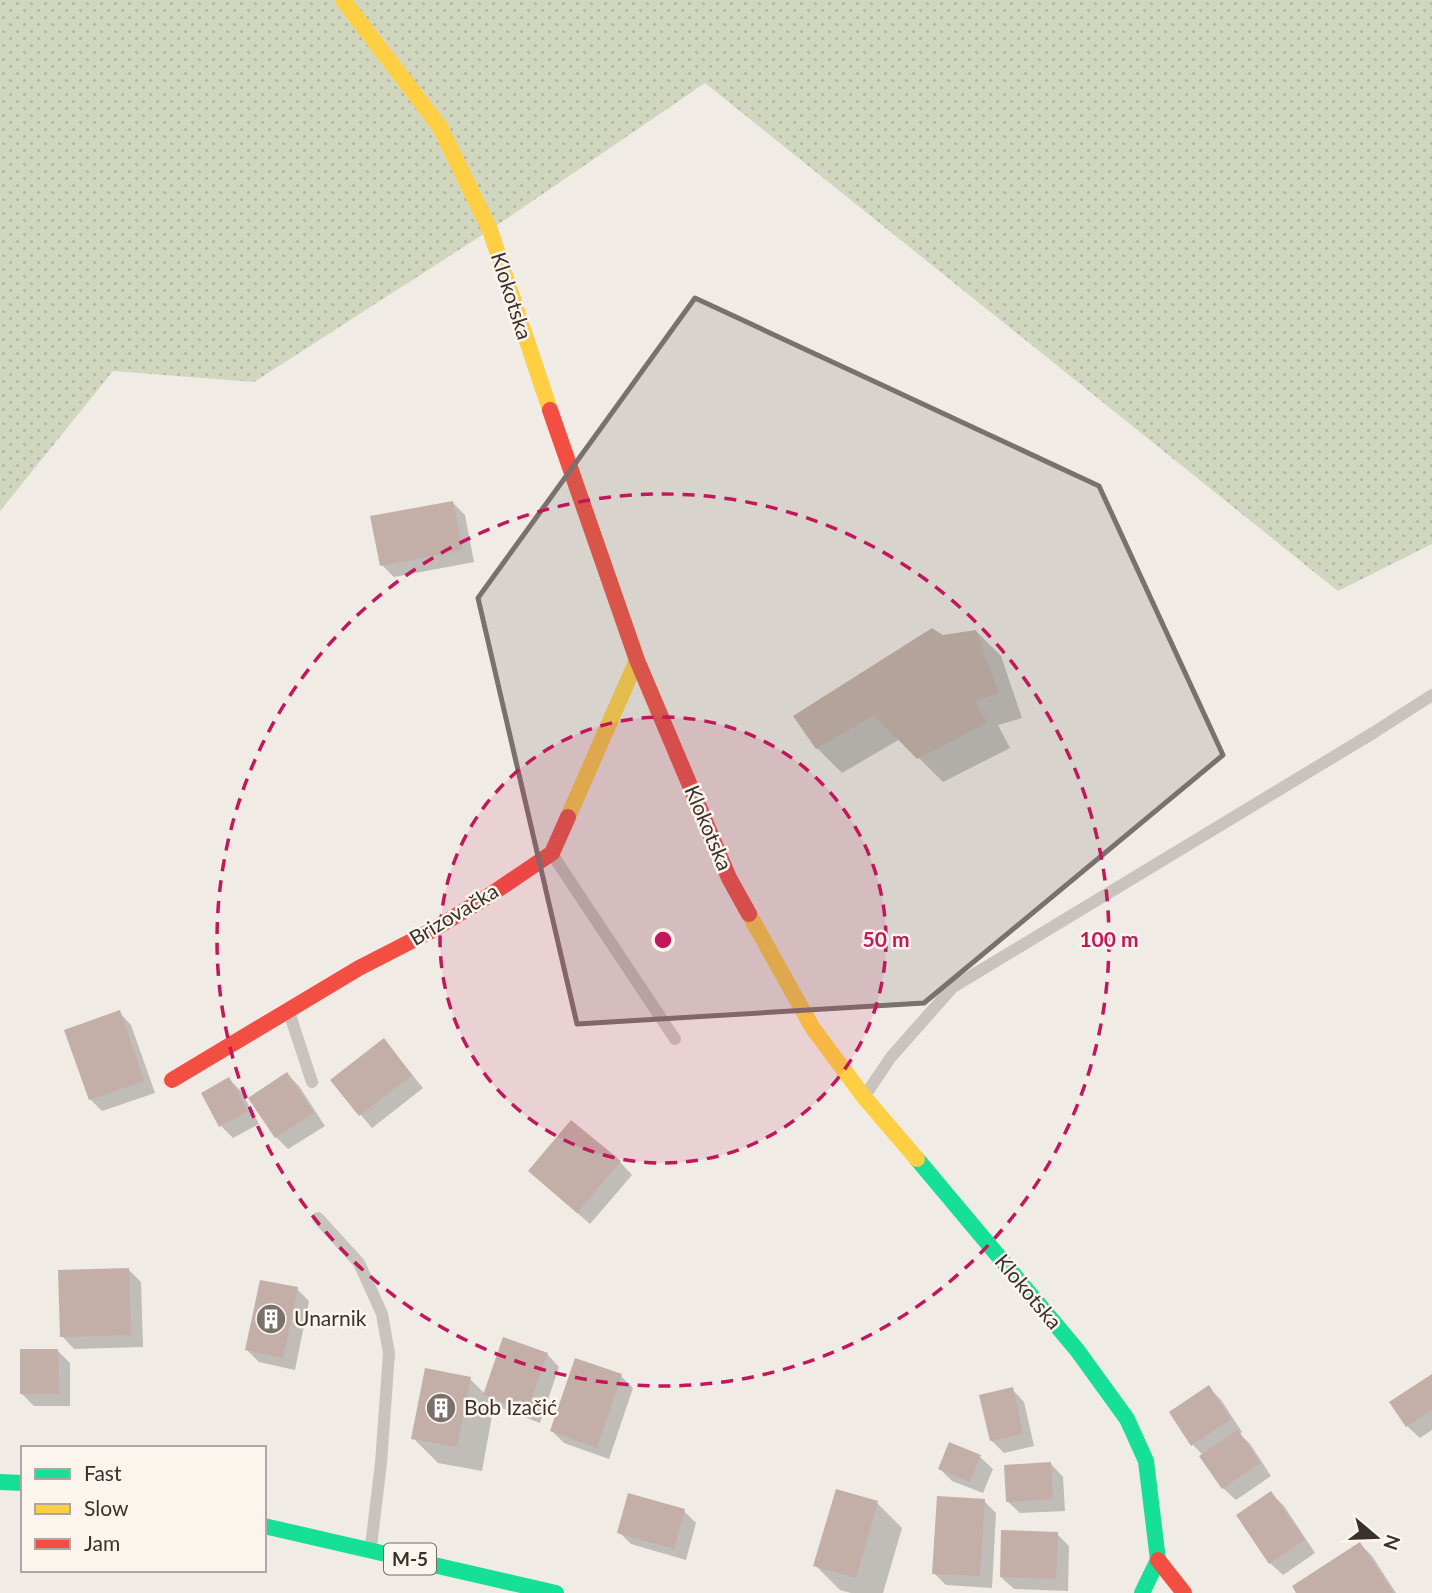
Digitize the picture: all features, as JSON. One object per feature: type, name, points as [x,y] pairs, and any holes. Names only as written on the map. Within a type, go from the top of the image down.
[{"type":"street","name":"Klokotska","points":[[343,0],[440,127],[490,230],[521,328],[637,660],[729,878],[812,1027],[864,1097],[1077,1350],[1127,1419],[1146,1461],[1158,1560]]},
{"type":"street","points":[[552,853],[637,660]]},
{"type":"street","name":"Brizovačka","points":[[172,1080],[359,968],[431,931],[552,853]]},
{"type":"street","points":[[0,1482],[21,1483]]},
{"type":"street","name":"M-5","points":[[266,1526],[556,1593]]},
{"type":"street","points":[[1142,1593],[1158,1560],[1184,1593]]},
{"type":"lane","points":[[864,1097],[891,1057],[953,987],[1432,695]]},
{"type":"lane","points":[[552,853],[676,1039]]},
{"type":"lane","points":[[288,1012],[312,1082]]},
{"type":"lane","points":[[318,1218],[359,1263],[382,1314],[389,1353],[382,1463],[371,1550]]},
{"type":"highlighted area","points":[[695,298],[1099,486],[1223,755],[924,1003],[577,1024],[478,598]]},
{"type":"green space","points":[[0,0],[1432,0],[1432,544],[1338,591],[705,83],[490,230],[254,382],[113,371],[0,511]]},
{"type":"building","points":[[453,501],[462,550],[380,566],[370,516]]},
{"type":"building","points":[[932,628],[943,635],[976,630],[999,693],[975,701],[987,723],[917,759],[874,715],[816,749],[793,716]]},
{"type":"building","points":[[120,1010],[144,1081],[89,1100],[64,1030]]},
{"type":"building","points":[[384,1038],[412,1075],[359,1116],[330,1080]]},
{"type":"building","points":[[287,1072],[314,1113],[275,1138],[248,1098]]},
{"type":"building","points":[[229,1077],[248,1111],[219,1127],[201,1093]]},
{"type":"building","points":[[571,1120],[621,1161],[577,1213],[528,1171]]},
{"type":"building","points":[[129,1268],[131,1335],[60,1337],[58,1270]]},
{"type":"building","name":"Unarnik","points":[[260,1280],[298,1287],[283,1358],[245,1350]]},
{"type":"building","points":[[503,1337],[548,1353],[527,1411],[483,1395]]},
{"type":"building","points":[[20,1349],[58,1349],[59,1394],[20,1394]]},
{"type":"building","points":[[575,1358],[622,1374],[597,1448],[550,1431]]},
{"type":"building","name":"Bob Izačić","points":[[425,1368],[471,1377],[457,1447],[411,1439]]},
{"type":"building","points":[[1432,1374],[1432,1410],[1406,1427],[1389,1402]]},
{"type":"building","points":[[1209,1385],[1231,1419],[1191,1446],[1169,1412]]},
{"type":"building","points":[[1013,1387],[1023,1434],[990,1441],[979,1395]]},
{"type":"building","points":[[1238,1430],[1260,1463],[1222,1489],[1199,1456]]},
{"type":"building","points":[[949,1442],[981,1455],[970,1482],[938,1469]]},
{"type":"building","points":[[1051,1462],[1053,1499],[1006,1502],[1004,1465]]},
{"type":"building","points":[[836,1489],[878,1501],[856,1578],[813,1566]]},
{"type":"building","points":[[1271,1491],[1305,1540],[1269,1564],[1236,1515]]},
{"type":"building","points":[[628,1493],[685,1509],[674,1549],[617,1533]]},
{"type":"building","points":[[937,1496],[985,1499],[980,1576],[932,1574]]},
{"type":"building","points":[[1001,1530],[1058,1532],[1056,1579],[1000,1577]]},
{"type":"building","points":[[1360,1542],[1393,1593],[1296,1593],[1292,1586]]},
{"type":"traffic: fast","points":[[917,1159],[1077,1350],[1127,1419],[1146,1461],[1158,1560],[1142,1593]]},
{"type":"traffic: fast","points":[[0,1482],[21,1483]]},
{"type":"traffic: fast","points":[[266,1526],[556,1593]]},
{"type":"traffic: slow","points":[[343,0],[440,127],[490,230],[550,410]]},
{"type":"traffic: slow","points":[[568,817],[637,660]]},
{"type":"traffic: slow","points":[[749,914],[812,1027],[864,1097],[917,1159]]},
{"type":"traffic: jam","points":[[550,410],[637,660],[729,878],[749,914]]},
{"type":"traffic: jam","points":[[172,1080],[359,968],[431,931],[490,895],[552,853],[568,817]]},
{"type":"traffic: jam","points":[[1158,1560],[1184,1593]]},
{"type":"place","name":"Unarnik","points":[[271,1319]]},
{"type":"place","name":"Bob Izačić","points":[[441,1408]]}]
